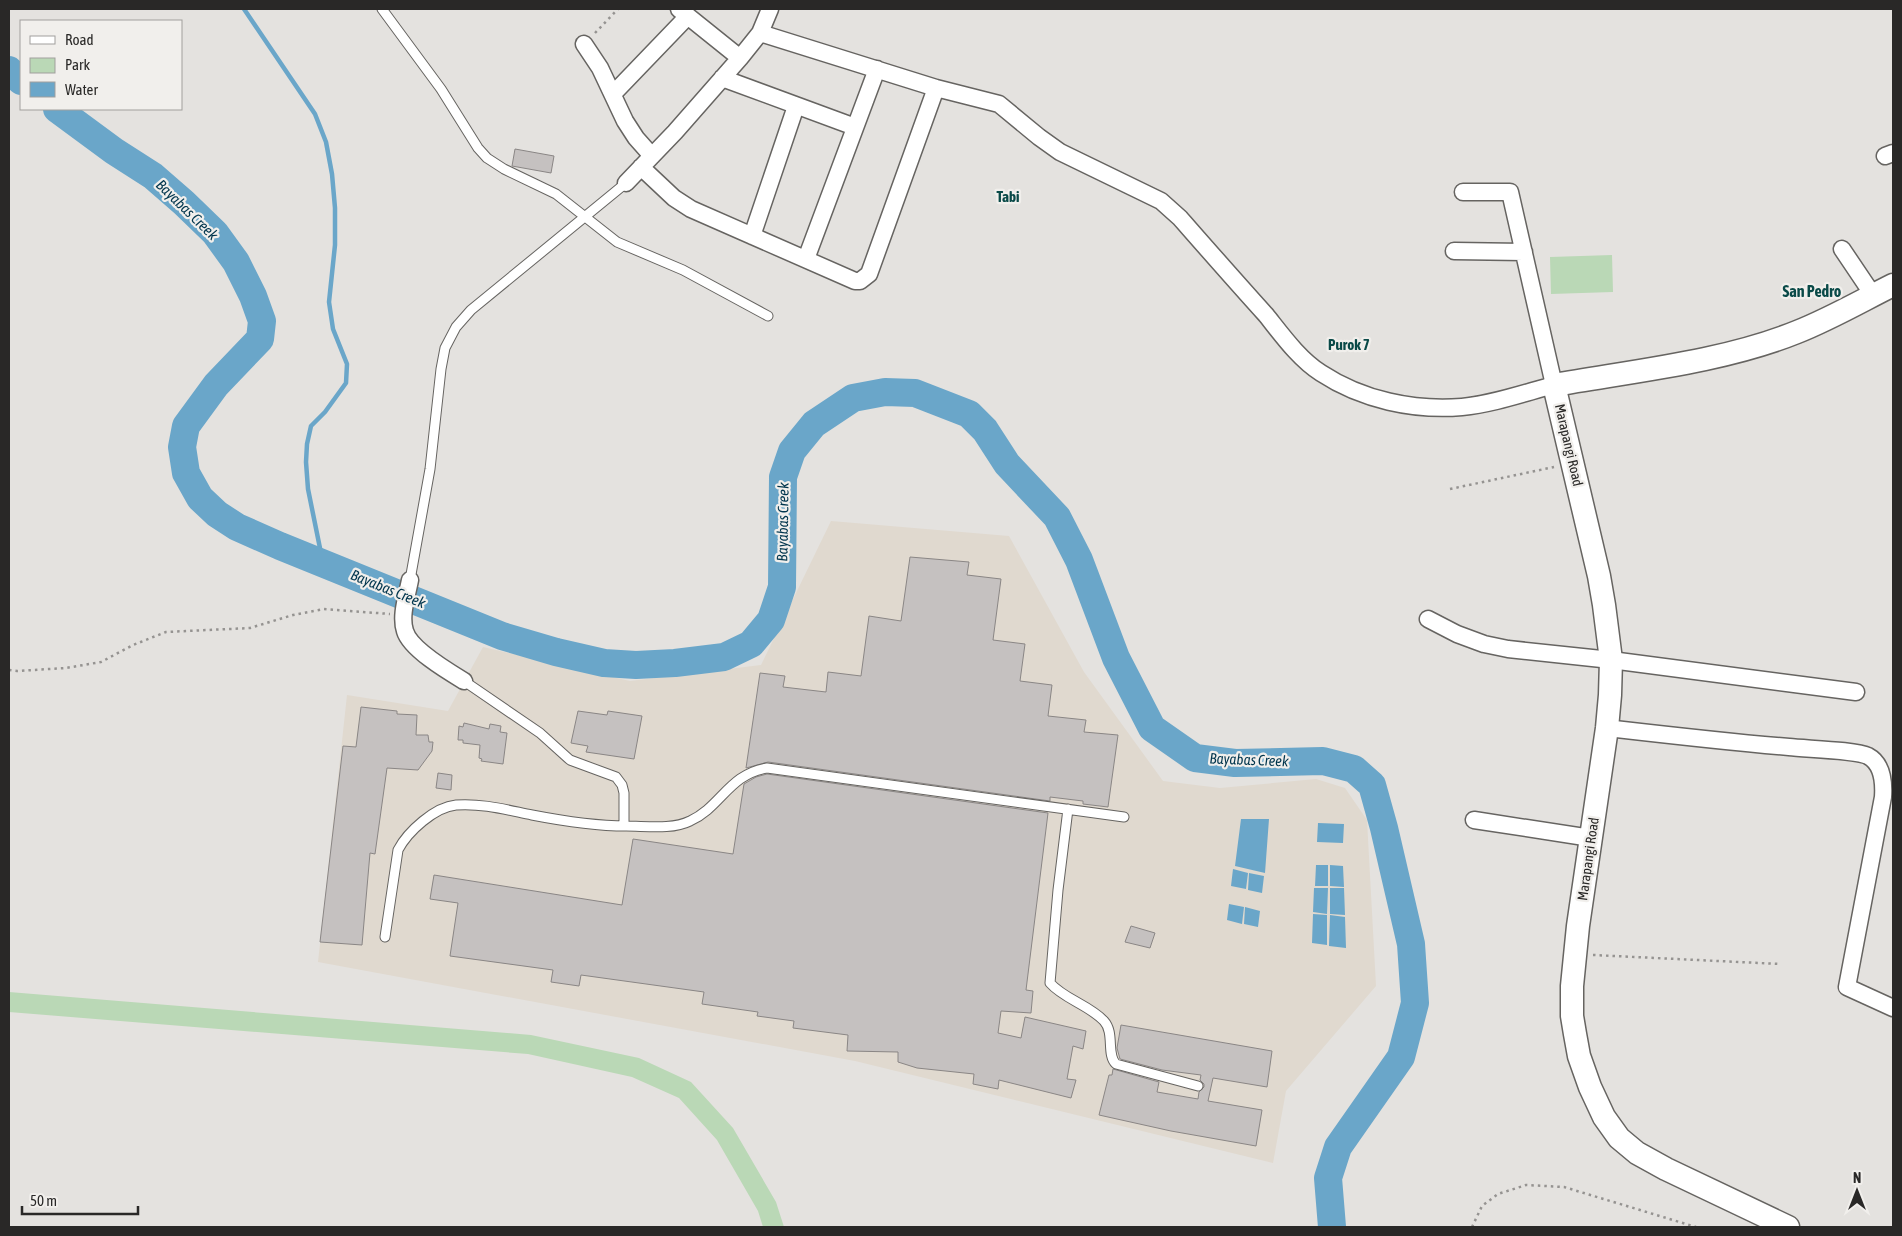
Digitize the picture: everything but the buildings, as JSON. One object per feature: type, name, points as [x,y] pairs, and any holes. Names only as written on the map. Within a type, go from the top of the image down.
[{"type":"street","points":[[626,183],[740,58],[760,33],[770,9]]},
{"type":"street","points":[[613,94],[684,12],[740,58]]},
{"type":"street","points":[[760,33],[936,88],[999,104],[1060,152],[1162,201],[1186,225],[1295,350],[1319,372],[1347,388],[1389,402],[1441,408],[1464,406],[1554,384],[1702,359],[1771,341],[1828,318],[1893,285]]},
{"type":"street","points":[[584,44],[600,68],[625,121],[636,138],[646,162],[674,198],[691,209],[855,281],[860,281],[869,274],[936,88]]},
{"type":"street","points":[[806,259],[877,69]]},
{"type":"street","points":[[722,78],[855,127]]},
{"type":"street","points":[[752,236],[796,106]]},
{"type":"street","points":[[1463,192],[1510,192],[1554,384]]},
{"type":"street","points":[[1842,249],[1873,295]]},
{"type":"street","points":[[1454,251],[1524,252]]},
{"type":"street","name":"Marapangi Road","points":[[1554,384],[1599,576],[1609,634],[1611,660],[1607,728],[1574,954],[1572,1016],[1579,1056],[1590,1087],[1604,1117],[1619,1138],[1637,1154],[1788,1227]]},
{"type":"street","points":[[410,580],[404,613],[404,630],[408,638],[421,651],[464,682]]},
{"type":"street","points":[[1428,619],[1457,634],[1484,644],[1523,651],[1611,660],[1856,692]]},
{"type":"street","points":[[1607,728],[1868,755],[1876,762],[1881,771],[1883,797],[1847,986],[1893,1008]]},
{"type":"street","points":[[1474,820],[1591,838]]},
{"type":"lane","points":[[382,9],[441,89],[478,148],[487,158],[504,170],[556,194],[617,242],[683,270],[768,316]]},
{"type":"lane","points":[[410,580],[430,469],[440,369],[445,348],[456,327],[471,310],[626,183]]},
{"type":"lane","points":[[464,682],[540,733],[570,760],[616,777],[622,785],[624,792],[624,826]]},
{"type":"lane","points":[[385,937],[398,850],[410,831],[445,807],[456,805],[487,806],[554,819],[624,826],[676,826],[690,822],[706,811],[746,774],[767,768],[1124,817]]},
{"type":"lane","points":[[1068,809],[1058,890],[1050,983],[1104,1020],[1110,1032],[1112,1059],[1116,1064],[1198,1086]]},
{"type":"path","points":[[584,44],[618,9]]},
{"type":"path","points":[[1450,489],[1574,463]]},
{"type":"path","points":[[9,670],[66,668],[101,662],[133,645],[166,632],[250,628],[293,615],[324,609],[404,613]]},
{"type":"path","points":[[1574,954],[1780,964]]},
{"type":"path","points":[[1472,1227],[1482,1206],[1498,1194],[1526,1185],[1564,1187],[1696,1227]]},
{"type":"shaded area","points":[[831,521],[1009,536],[1084,672],[1163,781],[1220,788],[1316,779],[1345,788],[1367,820],[1376,986],[1286,1091],[1273,1163],[855,1061],[318,962],[347,695],[448,711],[483,647],[630,681],[761,665]]},
{"type":"green space","points":[[1612,255],[1613,292],[1551,294],[1550,257]]},
{"type":"green space","points":[[9,992],[531,1035],[639,1058],[691,1082],[733,1128],[776,1202],[784,1227],[763,1227],[758,1211],[717,1140],[679,1098],[632,1077],[528,1054],[9,1012]]},
{"type":"water","points":[[1241,819],[1269,819],[1265,873],[1235,866]]},
{"type":"water","points":[[1318,823],[1344,824],[1343,843],[1317,842]]},
{"type":"water","points":[[1316,865],[1328,865],[1328,886],[1315,886]]},
{"type":"water","points":[[1330,865],[1343,866],[1344,887],[1330,886]]},
{"type":"water","points":[[1233,869],[1248,873],[1246,889],[1231,886]]},
{"type":"water","points":[[1249,873],[1264,876],[1262,893],[1248,890]]},
{"type":"water","points":[[1314,888],[1328,888],[1327,914],[1313,912]]},
{"type":"water","points":[[1330,888],[1344,888],[1345,915],[1330,914]]},
{"type":"water","points":[[1229,904],[1244,907],[1242,924],[1227,920]]},
{"type":"water","points":[[1245,907],[1260,911],[1258,927],[1244,924]]},
{"type":"water","points":[[1313,914],[1327,915],[1327,945],[1312,943]]},
{"type":"water","points":[[1330,915],[1345,917],[1346,948],[1329,946]]},
{"type":"waterway","points":[[244,9],[315,114],[326,142],[332,174],[335,208],[335,245],[329,302],[333,329],[347,364],[346,383],[325,412],[311,426],[307,444],[308,489],[323,563]]},
{"type":"waterway","name":"Bayabas Creek","points":[[9,70],[20,80]]},
{"type":"waterway","name":"Bayabas Creek","points":[[58,110],[114,151],[153,176],[184,203],[215,233],[236,262],[253,296],[262,321],[260,339],[216,385],[186,426],[182,447],[186,473],[200,498],[217,514],[237,527],[502,636],[556,652],[604,663],[636,665],[675,663],[724,657],[751,644],[771,620],[782,587],[783,477],[792,451],[814,424],[853,398],[885,392],[915,393],[969,414],[985,430],[1007,464],[1057,517],[1079,560],[1116,658],[1152,728],[1195,758],[1235,763],[1323,761],[1354,769],[1372,785],[1411,944],[1415,1003],[1401,1057],[1338,1147],[1328,1178],[1332,1227]]},
{"type":"district","name":"Tabi","points":[[1008,197]]},
{"type":"district","name":"San Pedro","points":[[1812,291]]},
{"type":"district","name":"Purok 7","points":[[1349,345]]}]
